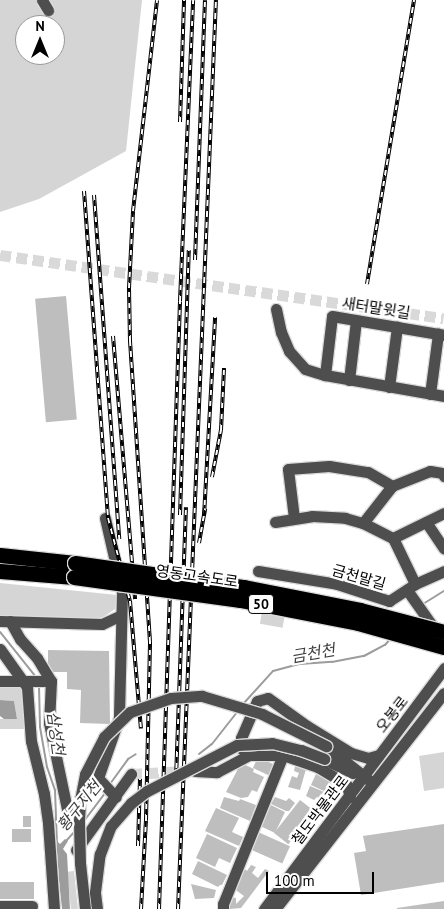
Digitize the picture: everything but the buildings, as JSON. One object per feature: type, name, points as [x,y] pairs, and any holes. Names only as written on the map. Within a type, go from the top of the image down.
[{"type":"highway","name":"영동고속도로","points":[[0,555],[358,623],[444,647]]},
{"type":"highway","name":"영동고속도로","points":[[0,571],[74,570],[244,587],[360,610],[444,632]]},
{"type":"street","points":[[276,309],[281,332],[289,351],[305,369],[325,376],[444,396]]},
{"type":"street","name":"새터말윗길","points":[[325,376],[332,316],[441,334]]},
{"type":"street","points":[[348,380],[356,320]]},
{"type":"street","points":[[389,386],[397,327]]},
{"type":"street","points":[[430,394],[441,334]]},
{"type":"street","points":[[294,518],[288,468],[329,466],[368,472],[392,486]]},
{"type":"street","points":[[364,523],[392,486],[430,471],[442,473],[444,476]]},
{"type":"street","points":[[393,538],[444,512]]},
{"type":"street","points":[[275,522],[294,518],[330,516],[364,523],[393,538],[423,613],[444,642]]},
{"type":"street","points":[[105,518],[122,592],[119,718],[98,778],[116,797]]},
{"type":"street","points":[[426,522],[444,550]]},
{"type":"street","name":"금천말길","points":[[258,571],[337,584],[389,601],[411,587],[444,571]]},
{"type":"street","points":[[5,621],[102,624],[121,615]]},
{"type":"street","points":[[5,621],[37,658],[51,681],[49,723],[67,808]]},
{"type":"street","points":[[0,649],[27,687],[31,740],[44,794],[54,909]]},
{"type":"street","name":"오봉로","points":[[368,780],[379,755],[444,668]]},
{"type":"street","points":[[0,681],[51,681]]},
{"type":"street","name":"오봉로","points":[[368,780],[444,693]]},
{"type":"street","points":[[84,909],[79,820],[80,800],[85,774],[104,737],[130,712],[171,698],[202,696],[262,714],[326,746],[368,780]]},
{"type":"street","points":[[249,755],[241,748],[240,738],[257,701],[268,698],[307,726],[351,753],[368,758],[379,755]]},
{"type":"street","points":[[97,909],[95,892],[100,854],[111,826],[131,803],[147,791],[237,745],[272,743],[302,750],[368,780]]},
{"type":"street","points":[[195,771],[217,772],[249,755],[283,755],[299,758],[331,774],[346,784],[350,797]]},
{"type":"street","points":[[223,909],[223,904],[283,755]]},
{"type":"street","points":[[84,909],[76,850],[131,774]]},
{"type":"street","name":"철도박물관로","points":[[264,909],[350,797],[368,780]]},
{"type":"street","name":"철도박물관로","points":[[275,909],[368,780]]},
{"type":"street","points":[[0,906],[32,906]]},
{"type":"shaded area","points":[[0,0],[142,0],[126,151],[39,199],[0,212]]},
{"type":"shaded area","points":[[0,583],[117,595],[115,609],[103,617],[90,621],[0,616]]},
{"type":"shaded area","points":[[262,612],[285,616],[283,628],[260,624]]},
{"type":"shaded area","points":[[0,686],[23,686],[25,729],[0,729],[0,719],[17,719],[14,701],[0,700]]},
{"type":"shaded area","points":[[0,700],[14,701],[17,719],[4,719],[0,716]]},
{"type":"shaded area","points":[[444,752],[444,788],[424,791],[419,756]]},
{"type":"shaded area","name":"황구지천","points":[[65,839],[68,841],[63,849],[67,854],[70,909],[62,909],[55,843],[57,841],[60,844]]},
{"type":"shaded area","points":[[74,871],[78,909],[71,909],[67,872]]},
{"type":"waterway","name":"금천천","points":[[423,604],[444,591]]},
{"type":"waterway","name":"삼성천","points":[[0,632],[36,677]]},
{"type":"waterway","name":"금천천","points":[[244,703],[273,671],[300,664],[332,662],[364,656],[385,645],[391,638]]},
{"type":"waterway","name":"삼성천","points":[[39,686],[40,727],[47,767],[55,790],[57,844]]},
{"type":"waterway","name":"금천천","points":[[199,754],[212,744],[238,711]]},
{"type":"waterway","name":"황구지천","points":[[110,784],[128,759],[136,754]]},
{"type":"waterway","name":"황구지천","points":[[84,821],[105,793]]},
{"type":"waterway","name":"황구지천","points":[[66,841],[74,832]]},
{"type":"tunnel","points":[[0,255],[444,318]]},
{"type":"tunnel","points":[[131,774],[186,771]]},
{"type":"railway","points":[[141,909],[146,820],[150,642],[130,341],[129,288],[133,211],[157,0]]},
{"type":"railway","points":[[180,122],[184,0]]},
{"type":"railway","points":[[159,909],[180,301],[193,0]]},
{"type":"railway","points":[[195,260],[205,0]]},
{"type":"railway","points":[[178,909],[216,0]]},
{"type":"railway","points":[[367,284],[414,0]]},
{"type":"railway","points":[[84,191],[108,518],[130,601],[141,729]]},
{"type":"railway","points":[[94,195],[119,539]]},
{"type":"railway","points":[[180,515],[189,250]]},
{"type":"railway","points":[[204,516],[215,317]]},
{"type":"railway","points":[[113,336],[135,599]]},
{"type":"railway","points":[[212,477],[221,430],[224,368]]},
{"type":"railway","points":[[176,779],[186,507]]},
{"type":"railway","points":[[199,543],[205,509]]},
{"type":"railway","points":[[138,846],[140,779]]}]
